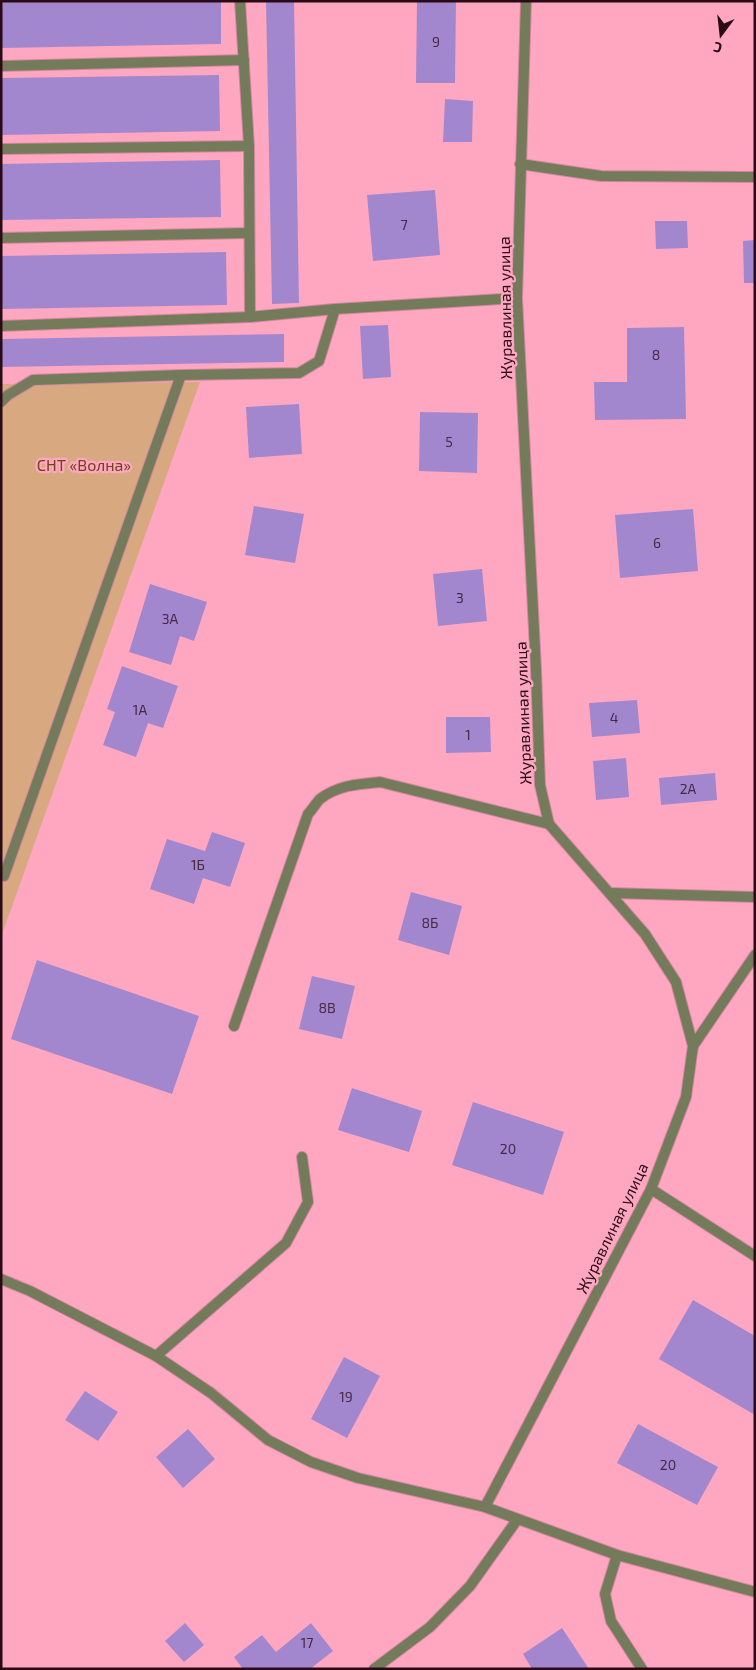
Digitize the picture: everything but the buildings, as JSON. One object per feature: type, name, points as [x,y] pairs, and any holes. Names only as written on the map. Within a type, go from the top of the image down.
[{"type":"street","points":[[240,1],[249,146],[250,316]]},
{"type":"street","name":"Журавлиная улица","points":[[485,1507],[651,1189],[686,1097],[693,1046],[676,982],[645,934],[549,824],[540,785],[517,298],[526,1]]},
{"type":"street","points":[[1,66],[244,60]]},
{"type":"street","points":[[1,149],[249,146]]},
{"type":"street","points":[[520,164],[601,176],[755,177]]},
{"type":"street","points":[[1,238],[249,232]]},
{"type":"street","points":[[1,326],[250,316],[517,298]]},
{"type":"street","points":[[1,402],[8,395],[33,380],[181,375],[299,374],[319,361],[335,309]]},
{"type":"street","points":[[4,876],[181,375]]},
{"type":"street","points":[[234,1026],[308,814],[319,800],[336,790],[354,784],[380,782],[549,824]]},
{"type":"street","points":[[610,893],[755,897]]},
{"type":"street","points":[[693,1046],[755,955]]},
{"type":"street","points":[[156,1356],[286,1243],[308,1202],[302,1157]]},
{"type":"street","points":[[651,1189],[755,1256]]},
{"type":"street","points":[[1,1279],[30,1291],[156,1356],[211,1393],[268,1440],[311,1462],[358,1478],[485,1507],[616,1556],[755,1592]]},
{"type":"street","points":[[374,1669],[430,1626],[470,1586],[517,1520]]},
{"type":"street","points":[[616,1556],[605,1594],[612,1621],[642,1669]]},
{"type":"green space","name":"СНТ «Волна»","points":[[200,382],[1,937],[1,384]]}]
